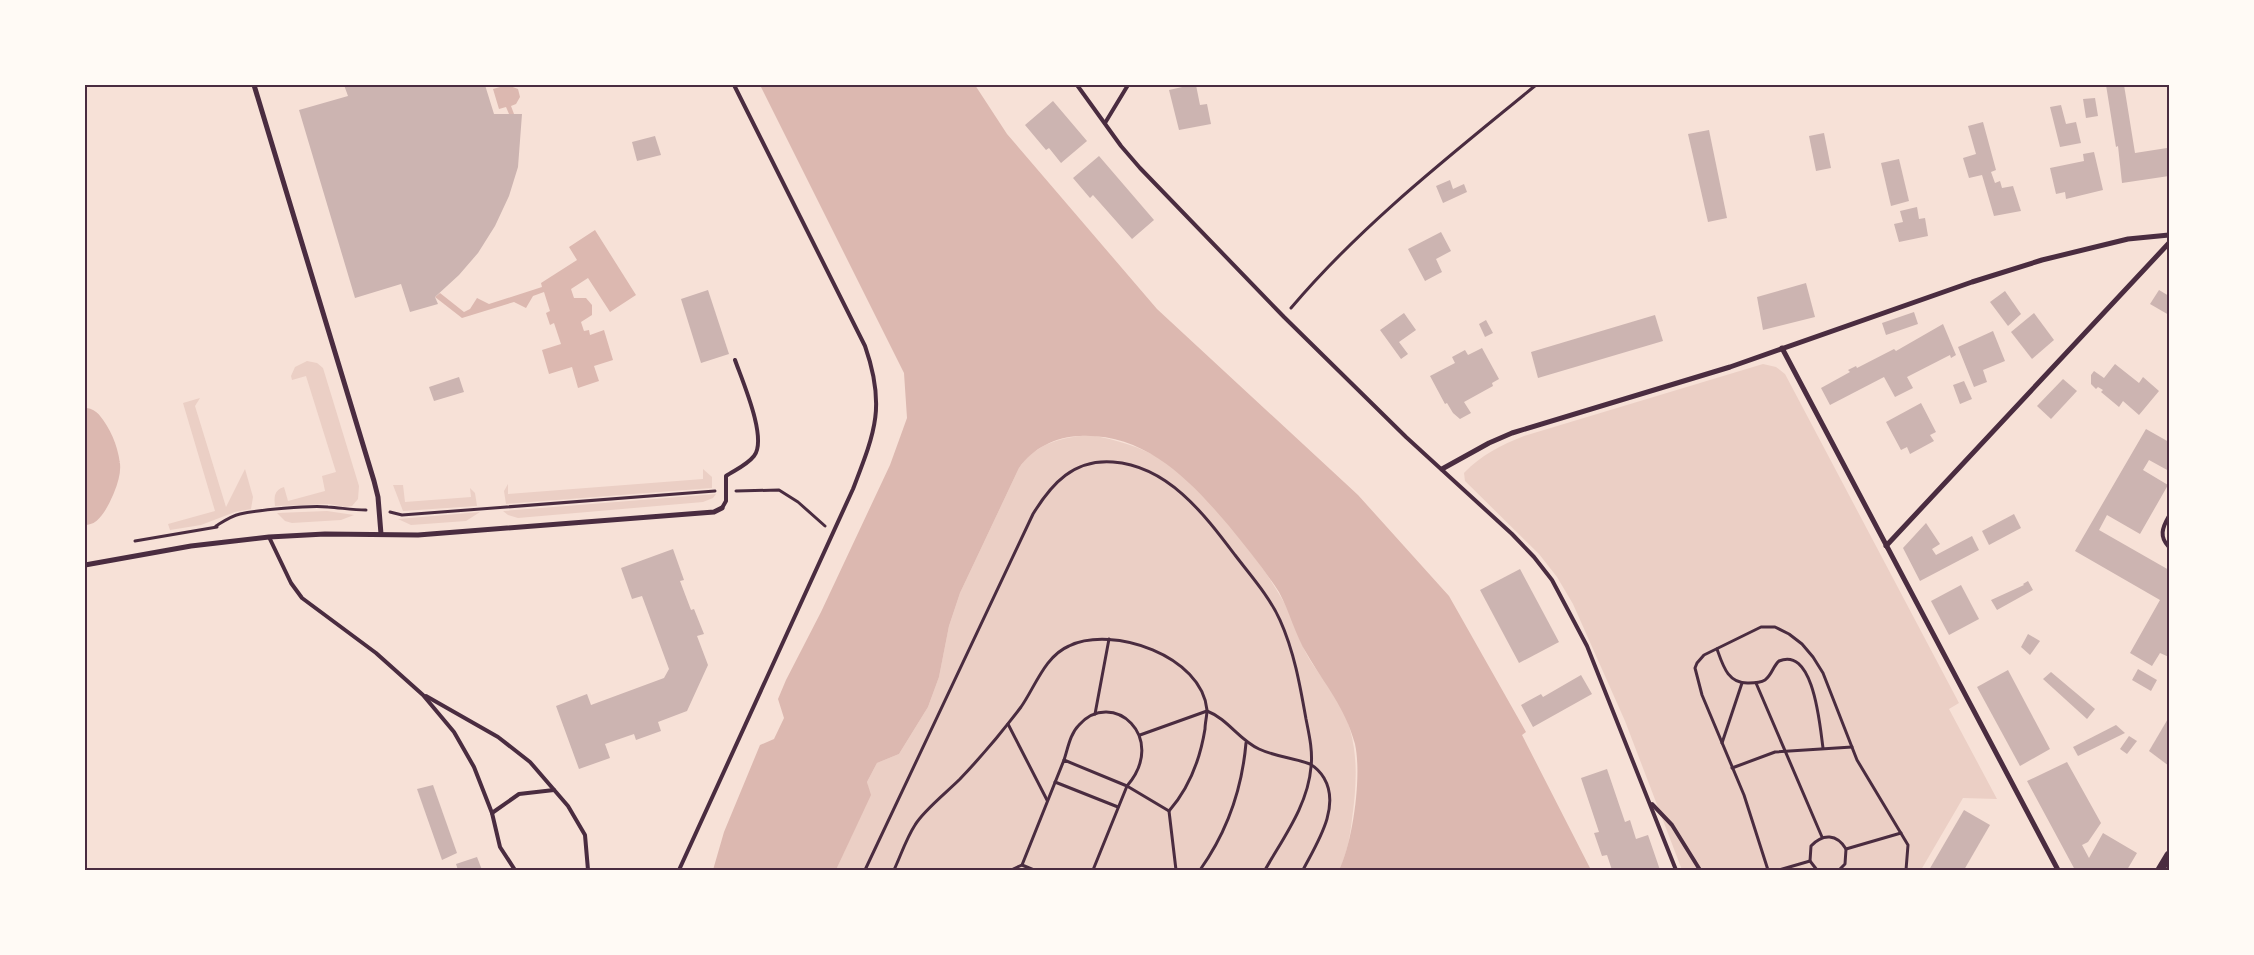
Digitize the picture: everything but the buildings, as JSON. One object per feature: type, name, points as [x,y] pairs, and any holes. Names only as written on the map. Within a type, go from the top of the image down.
[{"type":"street","points":[[254,85],[374,480],[380,510],[381,534]]},
{"type":"street","points":[[1442,470],[1489,442],[1512,433],[1730,367],[1972,282],[2042,260],[2128,239],[2169,235]]},
{"type":"street","points":[[1886,546],[2169,243]]},
{"type":"street","points":[[1782,348],[2058,870]]},
{"type":"street","points":[[85,565],[191,546],[269,537],[325,534],[418,535],[714,512],[722,508]]},
{"type":"street","points":[[2160,870],[2169,855]]},
{"type":"lane","points":[[679,870],[853,489],[871,439],[876,416],[876,384],[872,366],[854,324],[734,85]]},
{"type":"lane","points":[[1078,85],[1140,168],[1284,317],[1442,470],[1512,534],[1534,557],[1552,580],[1587,646],[1676,870]]},
{"type":"lane","points":[[1105,123],[1128,85]]},
{"type":"lane","points":[[722,508],[726,501],[726,476],[755,455],[758,447],[756,426],[735,360]]},
{"type":"lane","points":[[2169,516],[2163,527],[2162,535],[2169,547]]},
{"type":"lane","points":[[269,537],[290,583],[302,598],[376,653],[423,695],[454,732],[474,767],[492,813],[500,847],[515,870]]},
{"type":"lane","points":[[423,695],[498,738],[530,762],[568,806],[585,835],[588,870]]},
{"type":"lane","points":[[492,813],[519,794],[554,790]]},
{"type":"lane","points":[[1650,803],[1672,825],[1700,870]]},
{"type":"path","points":[[1284,317],[1317,277],[1413,186],[1536,85]]},
{"type":"path","points":[[865,870],[1033,514],[1058,480],[1066,473],[1085,464],[1108,462],[1133,464],[1158,475],[1201,512],[1261,589],[1280,620],[1293,656],[1310,740],[1312,765],[1306,792],[1300,806],[1265,870]]},
{"type":"path","points":[[216,526],[230,517],[266,510],[328,507],[343,510],[380,510],[402,515],[710,491],[778,490],[798,502],[833,533]]},
{"type":"path","points":[[1768,870],[1744,795],[1702,695],[1695,668],[1704,655],[1761,627],[1775,627],[1789,634],[1808,650],[1823,673],[1857,760],[1908,845],[1906,870]]},
{"type":"path","points":[[1095,714],[1109,639]]},
{"type":"path","points":[[894,870],[915,824],[961,778],[1008,724],[1056,654],[1082,641],[1109,639],[1136,643],[1174,662],[1194,682],[1205,700],[1207,711],[1198,760],[1186,789],[1169,811],[1176,870]]},
{"type":"path","points":[[1717,649],[1728,676],[1734,681],[1742,683],[1756,683],[1770,675],[1779,661],[1788,659],[1797,662],[1808,674],[1820,719],[1823,748]]},
{"type":"path","points":[[1722,743],[1742,683]]},
{"type":"path","points":[[1756,683],[1822,837]]},
{"type":"path","points":[[1140,735],[1207,711],[1222,719],[1246,743],[1272,754],[1312,765],[1322,775],[1330,789],[1330,805],[1319,840],[1303,870]]},
{"type":"path","points":[[1011,870],[1022,865],[1074,732],[1087,718],[1105,712],[1122,716],[1135,727],[1140,735],[1143,752],[1142,760],[1134,778],[1127,786],[1093,870]]},
{"type":"path","points":[[1008,724],[1048,800]]},
{"type":"path","points":[[1200,870],[1219,841],[1226,824],[1241,779],[1246,743]]},
{"type":"path","points":[[1732,768],[1775,752],[1852,746]]},
{"type":"path","points":[[1064,760],[1127,786],[1169,811]]},
{"type":"path","points":[[1055,782],[1118,808]]},
{"type":"path","points":[[1846,850],[1901,833]]},
{"type":"path","points":[[1817,870],[1810,861],[1812,846],[1822,837],[1837,838],[1846,850],[1847,857],[1841,869]]},
{"type":"path","points":[[1779,870],[1810,861]]},
{"type":"path","points":[[1022,865],[1034,870]]},
{"type":"shaded area","points":[[507,85],[518,89],[520,97],[516,104],[511,106],[514,114],[509,114],[506,107],[499,109],[493,89]]},
{"type":"shaded area","points":[[760,85],[975,85],[1007,134],[1157,309],[1358,495],[1449,596],[1526,732],[1522,735],[1591,870],[1339,870],[1348,843],[1355,808],[1357,757],[1355,744],[1340,707],[1303,647],[1279,592],[1229,526],[1182,477],[1145,451],[1125,442],[1103,437],[1080,436],[1053,441],[1045,445],[1031,455],[1019,468],[960,593],[949,626],[939,677],[928,707],[899,754],[877,763],[867,782],[871,795],[836,870],[713,870],[724,832],[760,745],[774,739],[784,718],[778,699],[786,680],[821,612],[890,465],[907,418],[904,373]]},
{"type":"shaded area","points":[[595,230],[636,295],[610,312],[588,278],[571,289],[574,298],[586,298],[592,305],[592,315],[581,322],[584,331],[589,330],[590,335],[604,330],[613,360],[594,366],[599,381],[578,388],[572,367],[549,374],[542,350],[561,344],[554,323],[550,325],[546,313],[550,311],[544,292],[533,296],[526,308],[514,302],[462,318],[435,297],[440,293],[464,312],[470,309],[477,298],[489,304],[542,287],[541,283],[577,260],[569,247]]},
{"type":"shaded area","points":[[307,361],[317,363],[323,368],[359,486],[358,499],[352,506],[345,507],[329,504],[275,506],[275,494],[281,488],[284,487],[288,501],[325,491],[322,476],[336,472],[306,376],[292,380],[291,376],[295,367]]},
{"type":"shaded area","points":[[1763,364],[1776,367],[1785,374],[1959,703],[1949,709],[1997,799],[1963,798],[1921,870],[1682,870],[1625,721],[1573,604],[1557,577],[1539,554],[1465,481],[1464,473],[1477,461],[1499,447],[1524,436]]},
{"type":"shaded area","points":[[200,398],[195,406],[226,507],[245,469],[253,497],[251,509],[235,512],[201,525],[170,530],[168,524],[215,511],[183,403]]},
{"type":"shaded area","points":[[1091,435],[1136,447],[1162,460],[1178,472],[1195,487],[1231,526],[1276,588],[1308,657],[1337,698],[1353,742],[1356,772],[1354,803],[1348,845],[1339,870],[836,870],[870,795],[867,782],[877,763],[899,754],[928,707],[939,677],[949,626],[960,593],[1019,468],[1033,453],[1050,443],[1070,437]]},
{"type":"shaded area","points":[[703,469],[712,477],[712,488],[506,504],[504,491],[508,484],[508,494],[703,479]]},
{"type":"shaded area","points":[[393,485],[403,485],[405,502],[471,497],[470,488],[475,493],[477,506],[403,511]]},
{"type":"shaded area","points":[[716,494],[713,498],[703,502],[518,518],[508,515],[503,511]]},
{"type":"shaded area","points":[[327,511],[354,515],[341,520],[292,523],[285,521],[277,513]]},
{"type":"shaded area","points":[[480,512],[466,521],[411,525],[398,519]]},
{"type":"waterway","points":[[85,426],[96,444],[102,469],[97,487],[85,507]]}]
